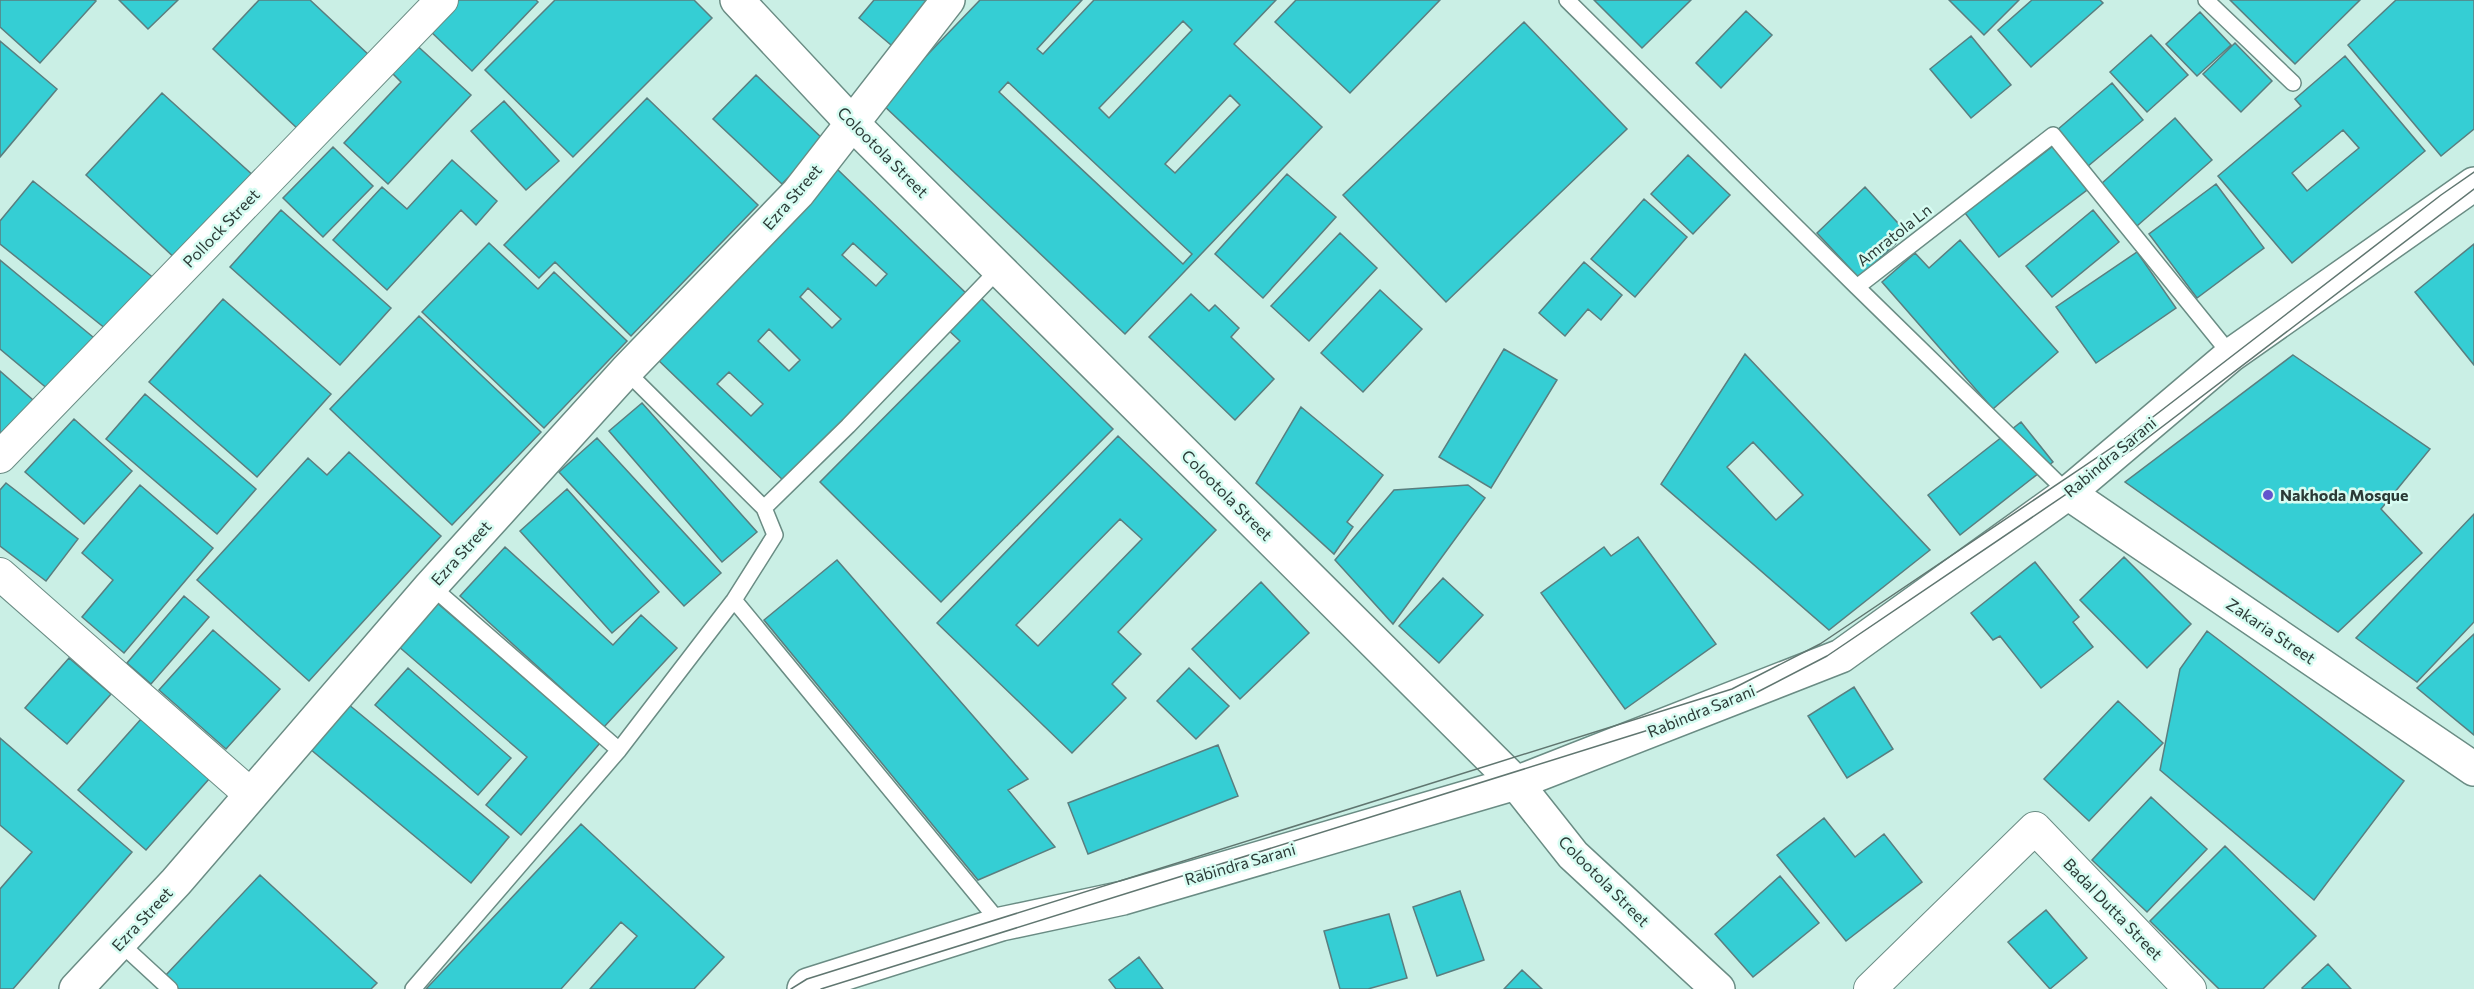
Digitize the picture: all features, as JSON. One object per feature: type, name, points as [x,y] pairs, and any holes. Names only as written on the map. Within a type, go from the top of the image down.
[{"type":"main road","name":"Colootola Street","points":[[737,0],[852,123],[1516,783],[1574,855],[1709,986]]},
{"type":"main road","name":"Ezra Street","points":[[76,989],[120,943],[251,795],[431,586],[626,371],[798,193],[948,0]]},
{"type":"main road","name":"Rabindra Sarani","points":[[804,989],[808,985],[1001,924],[1123,898],[1516,783],[1842,656],[2068,493],[2231,355],[2474,184]]},
{"type":"main road","name":"Zakaria Street","points":[[2068,493],[2474,769]]},
{"type":"street","name":"Pollock Street","points":[[0,457],[442,0]]},
{"type":"street","points":[[0,574],[251,795]]},
{"type":"street","name":"Badal Dutta Street","points":[[1870,989],[2035,828],[2190,989]]},
{"type":"lane","name":"Amratola Ln","points":[[1566,0],[1857,287],[2053,135],[2231,355]]},
{"type":"lane","points":[[2206,0],[2294,83]]},
{"type":"lane","points":[[764,508],[848,426],[1000,268]]},
{"type":"lane","points":[[1857,287],[2068,493]]},
{"type":"lane","points":[[413,989],[619,750],[734,600],[775,535],[764,508],[626,371]]},
{"type":"lane","points":[[431,586],[619,750]]},
{"type":"lane","points":[[734,600],[1001,924]]},
{"type":"lane","points":[[120,943],[170,989]]},
{"type":"building","points":[[0,0],[96,1],[40,63],[0,27]]},
{"type":"building","points":[[119,0],[178,0],[148,29]]},
{"type":"building","points":[[259,0],[310,0],[370,56],[299,130],[213,49]]},
{"type":"building","points":[[454,0],[536,0],[538,2],[472,71],[427,28]]},
{"type":"building","points":[[555,0],[694,0],[712,18],[573,157],[485,70]]},
{"type":"building","points":[[874,0],[940,0],[897,50],[859,18]]},
{"type":"building","points":[[980,0],[1082,0],[1037,49],[1043,54],[1094,0],[1276,0],[1234,44],[1322,127],[1125,334],[881,103]],"holes":[[[1183,21],[1192,30],[1109,118],[1099,108]],[[1008,82],[1192,254],[1183,264],[999,92]],[[1230,95],[1240,105],[1175,173],[1165,164]]]},
{"type":"building","points":[[1296,0],[1440,0],[1350,93],[1275,22]]},
{"type":"building","points":[[1594,0],[1691,0],[1642,48]]},
{"type":"building","points":[[1949,0],[2019,0],[1984,35]]},
{"type":"building","points":[[2032,0],[2100,0],[2103,3],[2031,67],[1998,30]]},
{"type":"building","points":[[2230,0],[2360,0],[2295,64]]},
{"type":"building","points":[[2396,0],[2474,0],[2474,129],[2441,156],[2348,45]]},
{"type":"building","points":[[1746,11],[1772,35],[1721,88],[1696,63]]},
{"type":"building","points":[[2200,12],[2231,45],[2197,76],[2166,44]]},
{"type":"building","points":[[1524,22],[1627,129],[1446,302],[1343,195]]},
{"type":"building","points":[[2151,35],[2188,75],[2147,112],[2110,72]]},
{"type":"building","points":[[1971,36],[2011,85],[1971,118],[1930,69]]},
{"type":"building","points":[[0,41],[57,89],[0,157]]},
{"type":"building","points":[[412,41],[471,95],[388,184],[344,143],[401,82],[387,68]]},
{"type":"building","points":[[2235,43],[2272,81],[2241,112],[2203,74]]},
{"type":"building","points":[[2345,56],[2425,151],[2292,263],[2218,176],[2301,106],[2295,99]],"holes":[[[2343,130],[2359,148],[2307,191],[2292,173]]]},
{"type":"building","points":[[756,75],[824,140],[782,184],[713,119]]},
{"type":"building","points":[[2112,83],[2143,120],[2087,167],[2057,130]]},
{"type":"building","points":[[162,93],[256,178],[179,262],[86,175]]},
{"type":"building","points":[[647,98],[758,205],[631,336],[555,262],[539,278],[504,245]]},
{"type":"building","points":[[504,101],[559,161],[526,190],[471,131]]},
{"type":"building","points":[[2175,118],[2212,160],[2137,226],[2101,184]]},
{"type":"building","points":[[2053,146],[2087,190],[1999,257],[1965,213]]},
{"type":"building","points":[[333,147],[373,186],[323,237],[283,198]]},
{"type":"building","points":[[1688,155],[1730,195],[1693,234],[1651,194]]},
{"type":"building","points":[[452,160],[497,201],[476,225],[461,210],[387,290],[333,240],[382,187],[407,209]]},
{"type":"building","points":[[837,169],[968,295],[786,483],[655,357]],"holes":[[[853,243],[887,274],[876,286],[842,255]],[[808,288],[841,319],[832,328],[800,297]],[[769,329],[800,360],[789,371],[758,341]],[[729,372],[763,404],[751,416],[717,384]]]},
{"type":"building","points":[[1287,174],[1336,217],[1263,298],[1215,254]]},
{"type":"building","points":[[33,181],[155,279],[111,333],[0,244],[0,221]]},
{"type":"building","points":[[2216,184],[2264,248],[2197,298],[2149,234]]},
{"type":"building","points":[[1865,187],[1907,233],[1859,278],[1817,233]]},
{"type":"building","points":[[1644,199],[1687,237],[1635,297],[1591,259]]},
{"type":"building","points":[[281,210],[391,308],[340,365],[230,267]]},
{"type":"building","points":[[2093,210],[2119,242],[2052,297],[2026,266]]},
{"type":"building","points":[[1340,233],[1377,268],[1309,341],[1271,306]]},
{"type":"building","points":[[1960,240],[2058,352],[1993,409],[1882,282],[1915,253],[1929,268]]},
{"type":"building","points":[[489,243],[538,289],[554,272],[627,341],[544,428],[422,312]]},
{"type":"building","points":[[2474,244],[2474,365],[2415,292]]},
{"type":"building","points":[[2137,252],[2176,308],[2096,363],[2056,307]]},
{"type":"building","points":[[0,260],[99,342],[55,395],[0,349]]},
{"type":"building","points":[[1584,262],[1622,295],[1601,320],[1588,309],[1565,336],[1539,313]]},
{"type":"building","points":[[1380,290],[1422,329],[1363,392],[1321,353]]},
{"type":"building","points":[[1191,294],[1209,311],[1215,305],[1239,328],[1231,337],[1274,379],[1235,420],[1149,337]]},
{"type":"building","points":[[979,296],[1113,429],[941,602],[820,482],[960,341],[947,329]]},
{"type":"building","points":[[223,299],[331,394],[257,477],[149,382]]},
{"type":"building","points":[[419,316],[541,432],[452,525],[330,409]]},
{"type":"building","points":[[1504,349],[1557,380],[1491,488],[1439,457]]},
{"type":"building","points":[[1745,354],[1930,550],[1829,630],[1661,484]],"holes":[[[1753,442],[1803,495],[1776,520],[1727,467]]]},
{"type":"building","name":"Nakhoda Mosque","points":[[2293,355],[2430,449],[2381,509],[2422,553],[2338,632],[2125,482]]},
{"type":"building","points":[[0,371],[40,406],[0,451]]},
{"type":"building","points":[[145,394],[256,489],[217,534],[106,439]]},
{"type":"building","points":[[642,403],[757,532],[722,562],[609,431]]},
{"type":"building","points":[[1301,407],[1383,475],[1347,522],[1353,527],[1334,554],[1256,483]]},
{"type":"building","points":[[74,419],[132,471],[84,524],[25,472]]},
{"type":"building","points":[[2021,422],[2053,462],[1960,535],[1928,495]]},
{"type":"building","points":[[1118,436],[1216,530],[1118,632],[1141,654],[1112,684],[1126,698],[1072,753],[937,623]],"holes":[[[1120,519],[1142,539],[1038,646],[1016,625]]]},
{"type":"building","points":[[597,438],[721,573],[684,606],[559,472]]},
{"type":"building","points":[[349,452],[441,536],[309,681],[197,580],[308,458],[327,475]]},
{"type":"building","points":[[6,483],[78,539],[46,581],[0,546],[0,490]]},
{"type":"building","points":[[140,485],[213,548],[124,653],[82,617],[113,580],[82,553]]},
{"type":"building","points":[[1468,485],[1485,498],[1393,624],[1335,560],[1394,490]]},
{"type":"building","points":[[567,489],[659,592],[612,633],[520,531]]},
{"type":"building","points":[[2474,514],[2474,622],[2417,682],[2356,638]]},
{"type":"building","points":[[1638,537],[1716,644],[1625,709],[1541,593],[1604,547],[1611,556]]},
{"type":"building","points":[[505,547],[613,645],[641,615],[677,648],[604,727],[460,596]]},
{"type":"building","points":[[2124,557],[2191,624],[2147,668],[2080,600]]},
{"type":"building","points":[[837,560],[1028,779],[1008,790],[1055,847],[978,880],[764,620]]},
{"type":"building","points":[[2035,562],[2079,617],[2073,622],[2093,647],[2041,688],[2000,636],[1993,640],[1971,613]]},
{"type":"building","points":[[1443,578],[1483,615],[1439,663],[1399,626]]},
{"type":"building","points":[[1261,582],[1309,633],[1240,699],[1192,649]]},
{"type":"building","points":[[184,596],[209,617],[151,684],[127,663]]},
{"type":"building","points":[[436,602],[600,743],[521,835],[486,805],[527,757],[398,646]]},
{"type":"building","points":[[213,630],[280,689],[226,749],[159,690]]},
{"type":"building","points":[[2207,631],[2404,781],[2314,900],[2160,770],[2180,669]]},
{"type":"building","points":[[2474,634],[2474,735],[2417,688]]},
{"type":"building","points":[[69,658],[111,694],[67,744],[25,708]]},
{"type":"building","points":[[408,668],[511,758],[478,795],[375,705]]},
{"type":"building","points":[[1189,668],[1229,706],[1196,739],[1157,701]]},
{"type":"building","points":[[1854,687],[1893,749],[1847,778],[1808,716]]},
{"type":"building","points":[[2118,701],[2163,743],[2089,821],[2044,779]]},
{"type":"building","points":[[348,704],[509,837],[471,883],[310,749]]},
{"type":"building","points":[[141,719],[209,779],[146,850],[78,790]]},
{"type":"building","points":[[0,738],[132,852],[13,989],[0,989],[0,889],[32,852],[0,825]]},
{"type":"building","points":[[1218,745],[1238,796],[1088,854],[1068,803]]},
{"type":"building","points":[[2151,797],[2207,849],[2147,912],[2092,860]]},
{"type":"building","points":[[1824,818],[1855,857],[1884,834],[1922,882],[1846,941],[1777,855]]},
{"type":"building","points":[[581,824],[724,957],[694,989],[590,989],[637,936],[621,922],[561,989],[426,989]]},
{"type":"building","points":[[2225,846],[2316,936],[2263,989],[2219,989],[2150,921]]},
{"type":"building","points":[[260,875],[377,983],[371,989],[178,989],[165,976]]},
{"type":"building","points":[[1780,876],[1819,923],[1753,977],[1715,934]]},
{"type":"building","points":[[1460,891],[1484,960],[1437,976],[1413,907]]},
{"type":"building","points":[[2046,910],[2087,958],[2050,989],[2008,942]]},
{"type":"building","points":[[1389,914],[1407,978],[1368,989],[1340,989],[1324,931]]},
{"type":"building","points":[[1139,957],[1163,989],[1116,989],[1109,980]]},
{"type":"building","points":[[2328,964],[2351,989],[2302,988]]},
{"type":"building","points":[[1522,970],[1542,989],[1504,989]]},
{"type":"tram line","points":[[791,989],[807,979],[1732,689],[1820,644],[2123,440],[2474,172]]},
{"type":"tram line","points":[[821,989],[1738,702],[1827,656],[2133,449],[2474,189]]},
{"type":"place","name":"Nakhoda Mosque","points":[[2268,495]]}]
